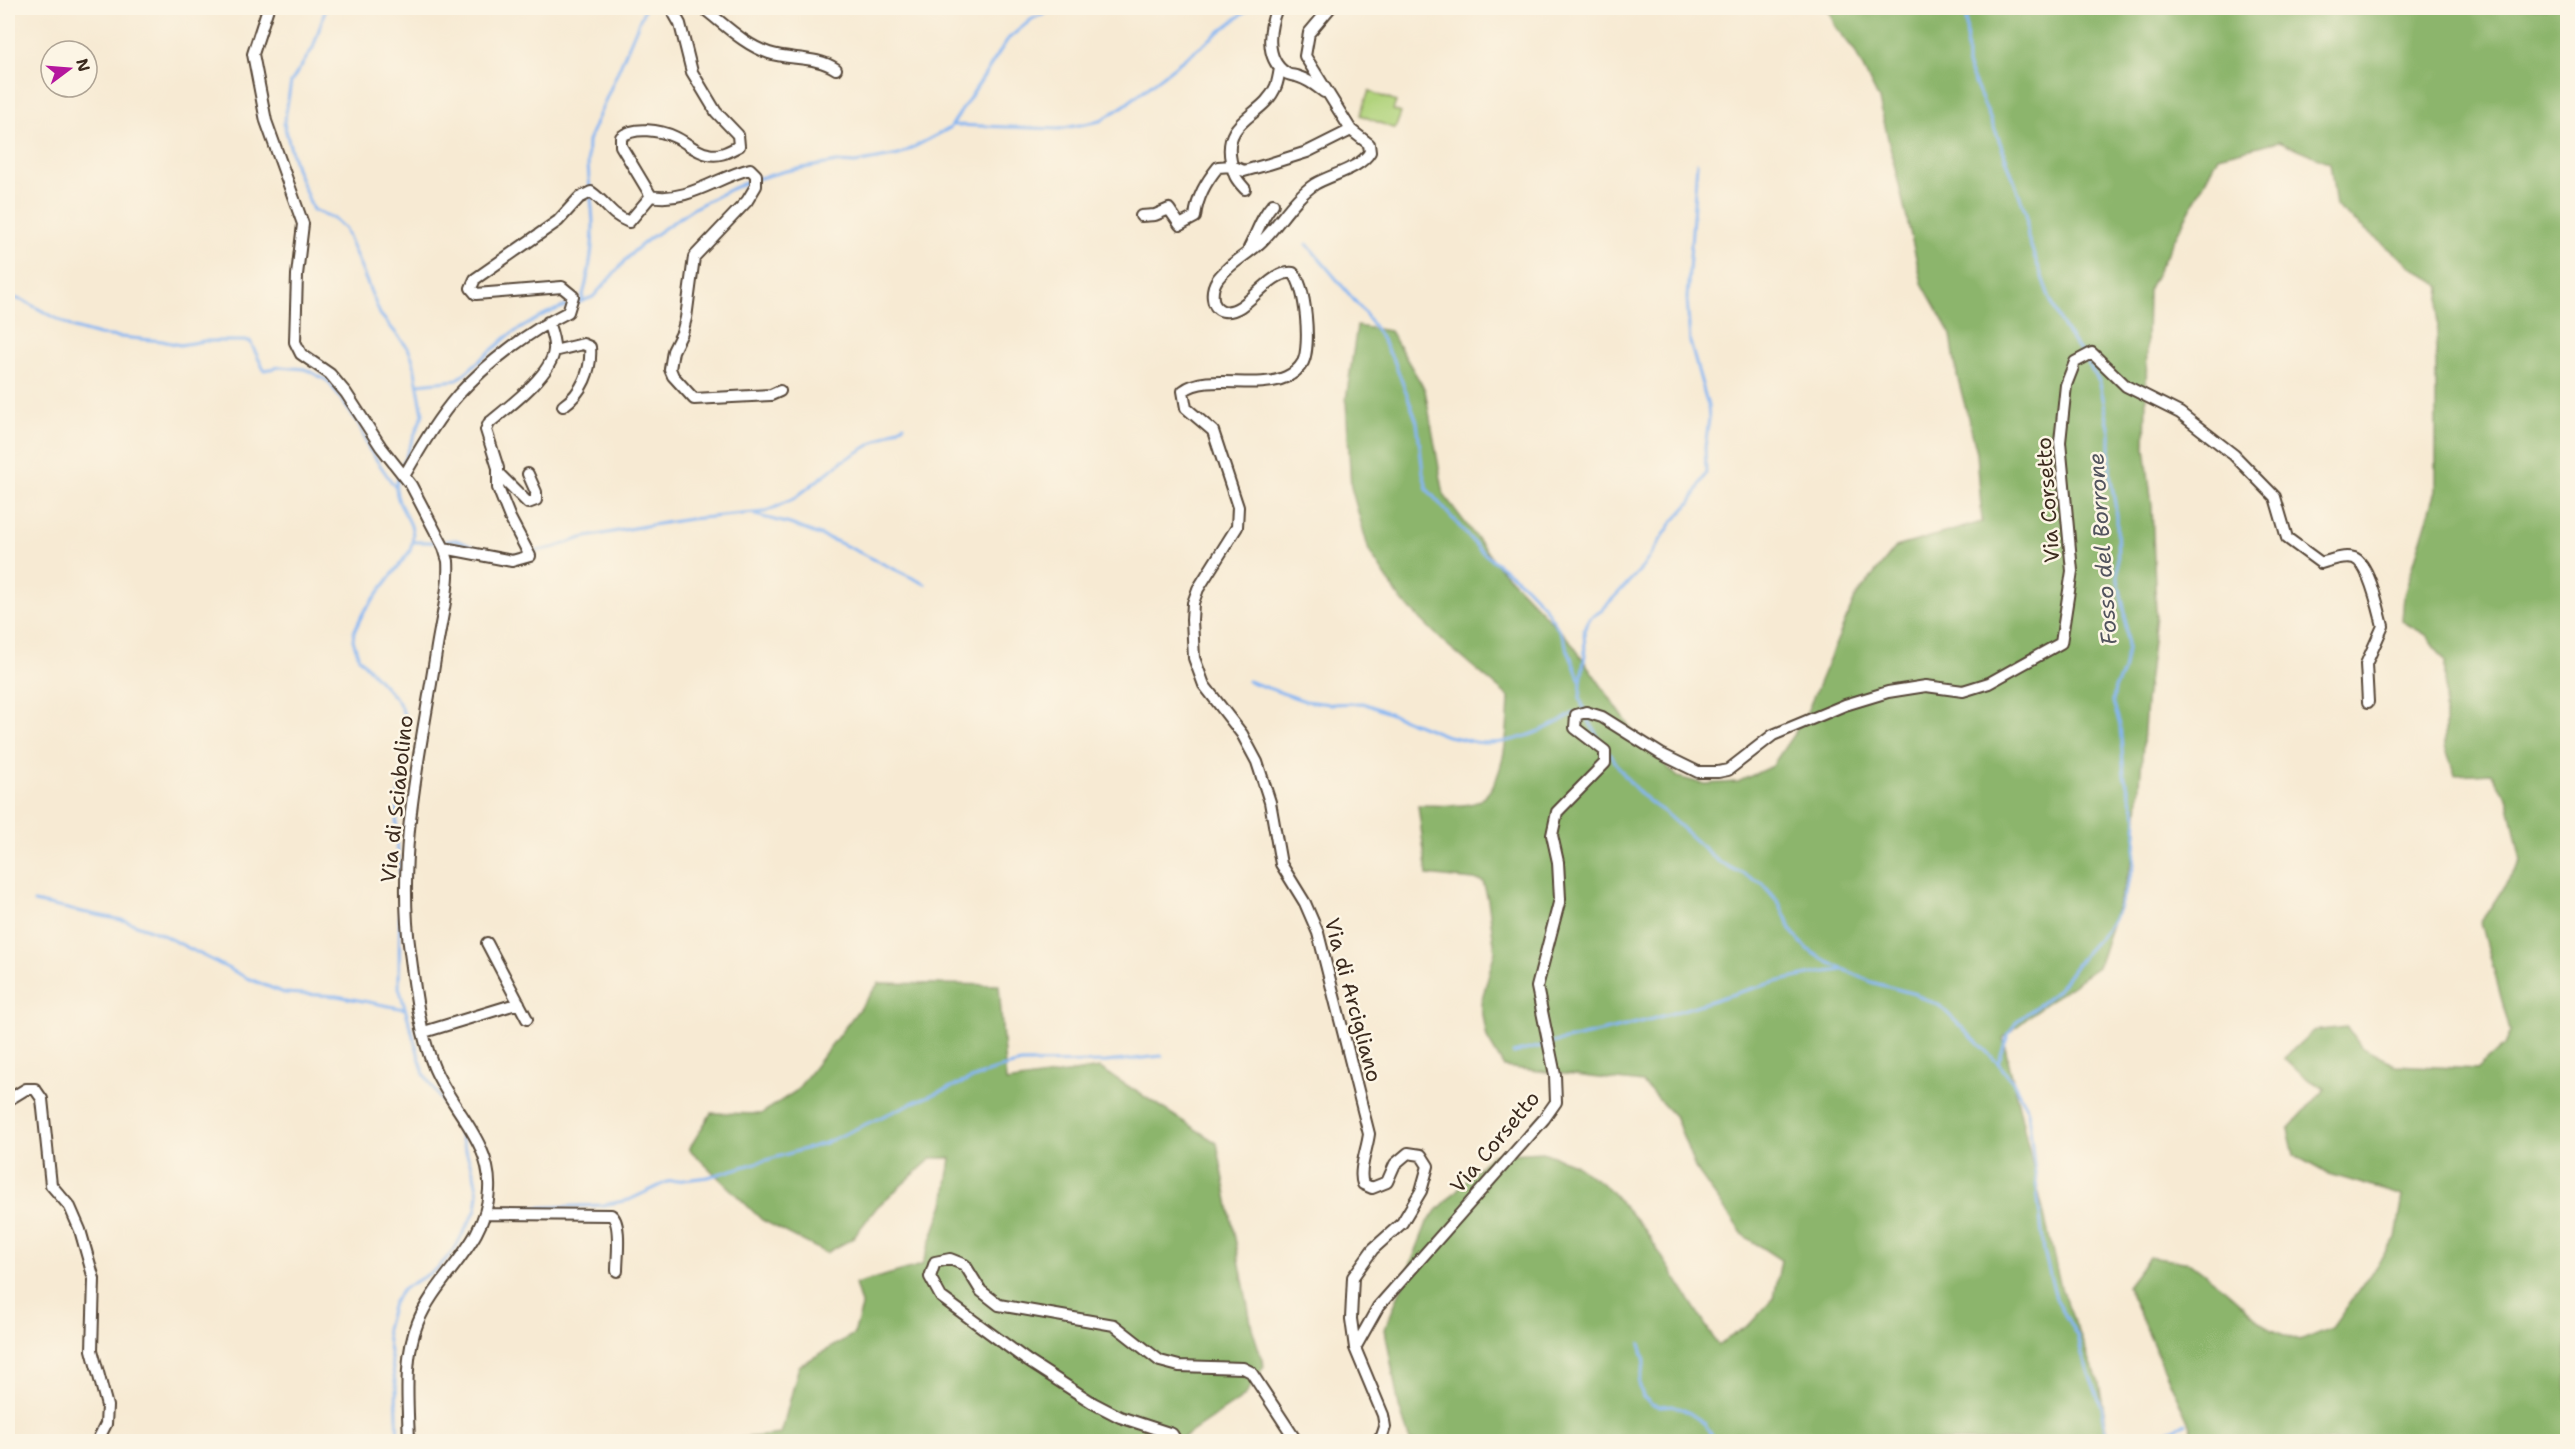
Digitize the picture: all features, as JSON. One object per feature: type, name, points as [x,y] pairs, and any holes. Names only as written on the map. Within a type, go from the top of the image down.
[{"type":"street","name":"Via di Sciabolino","points":[[268,8],[253,54],[266,121],[303,224],[297,275],[295,342],[301,354],[337,381],[381,447],[405,476],[444,548],[448,570],[411,812],[406,916],[424,1032],[434,1068],[478,1142],[487,1163],[489,1188],[486,1214],[477,1235],[439,1285],[414,1332],[410,1364],[409,1442]]},
{"type":"street","points":[[671,8],[680,24],[692,72],[716,112],[738,135],[739,146],[724,154],[708,154],[670,135],[641,130],[627,132],[621,137],[621,146],[651,196],[661,198],[693,192],[750,169],[756,175],[756,186],[747,201],[694,257],[686,318],[673,351],[670,369],[672,376],[694,399],[771,395],[780,391]]},
{"type":"street","points":[[703,8],[750,44],[767,52],[822,61],[836,69]]},
{"type":"street","points":[[1277,8],[1270,24],[1271,50],[1280,68],[1288,75],[1310,82],[1331,98]]},
{"type":"street","points":[[1141,216],[1155,215],[1169,209],[1180,225],[1186,223],[1195,217],[1196,204],[1205,184],[1218,166],[1232,166],[1244,171],[1298,155],[1351,130],[1310,66],[1305,49],[1314,25],[1330,8]]},
{"type":"street","points":[[1245,189],[1233,176],[1229,149],[1231,138],[1243,119],[1259,107],[1276,88],[1280,68]]},
{"type":"street","name":"Via di Arcigliano","points":[[1351,130],[1369,144],[1368,155],[1363,160],[1310,188],[1263,240],[1217,279],[1213,291],[1214,304],[1222,310],[1233,309],[1279,275],[1293,273],[1302,288],[1306,349],[1298,369],[1284,378],[1258,383],[1196,384],[1183,391],[1186,408],[1214,431],[1238,507],[1237,526],[1198,589],[1193,603],[1193,648],[1198,672],[1204,685],[1242,735],[1257,762],[1270,802],[1281,864],[1305,903],[1318,933],[1369,1134],[1360,1176],[1363,1184],[1372,1188],[1387,1182],[1395,1164],[1408,1153],[1420,1155],[1428,1166],[1421,1191],[1402,1222],[1373,1249],[1353,1277],[1351,1319],[1356,1348],[1385,1424],[1382,1436],[1376,1442]]},
{"type":"street","points":[[405,476],[457,397],[492,365],[548,322],[568,312],[573,296],[562,287],[476,294],[471,288],[475,279],[558,221],[579,198],[591,192],[603,200],[614,216],[629,222],[651,196]]},
{"type":"street","points":[[1244,256],[1260,228],[1262,219],[1273,204]]},
{"type":"street","points":[[444,548],[512,561],[530,556],[498,488],[498,473],[486,434],[487,426],[526,393],[550,361],[554,351],[548,322]]},
{"type":"street","points":[[554,351],[583,344],[590,346],[590,355],[580,390],[563,406]]},
{"type":"street","name":"Via Corsetto","points":[[1356,1348],[1378,1307],[1544,1119],[1556,1102],[1555,1075],[1538,987],[1560,899],[1558,862],[1552,835],[1557,812],[1605,763],[1605,751],[1575,728],[1576,715],[1583,713],[1602,717],[1661,754],[1698,772],[1718,772],[1728,770],[1773,735],[1845,705],[1888,692],[1926,686],[1963,692],[1989,683],[2061,643],[2072,571],[2060,442],[2066,385],[2075,362],[2092,352],[2126,386],[2180,413],[2234,455],[2275,497],[2287,538],[2321,563],[2339,558],[2354,558],[2364,565],[2383,626],[2366,664],[2368,702]]},
{"type":"street","points":[[498,473],[528,503],[536,500],[536,492],[528,474]]},
{"type":"street","points":[[487,943],[527,1019]]},
{"type":"street","points":[[424,1032],[519,1003]]},
{"type":"street","points":[[8,1100],[26,1089],[35,1089],[42,1099],[51,1185],[70,1207],[80,1230],[94,1279],[92,1350],[107,1406],[105,1424],[97,1442]]},
{"type":"street","points":[[486,1214],[610,1215],[615,1217],[617,1271]]},
{"type":"street","points":[[1177,1442],[1172,1434],[1120,1417],[1093,1403],[1028,1361],[940,1297],[930,1277],[935,1262],[950,1258],[965,1265],[981,1291],[999,1305],[1114,1325],[1160,1361],[1179,1366],[1243,1368],[1251,1372],[1297,1442]]},
{"type":"green space","points":[[1828,8],[2567,8],[2567,1441],[2193,1441],[2190,1426],[2127,1286],[2149,1257],[2191,1263],[2271,1330],[2300,1341],[2332,1328],[2396,1238],[2403,1196],[2326,1173],[2294,1155],[2288,1129],[2325,1089],[2303,1076],[2284,1058],[2313,1031],[2347,1027],[2361,1047],[2395,1065],[2477,1069],[2504,1045],[2510,1031],[2481,922],[2521,861],[2508,800],[2491,773],[2455,775],[2445,747],[2445,661],[2428,636],[2402,621],[2404,595],[2436,491],[2436,349],[2441,286],[2412,267],[2336,206],[2330,163],[2279,141],[2218,156],[2148,290],[2145,447],[2152,506],[2156,615],[2146,702],[2135,853],[2098,967],[2042,1006],[2003,1038],[2061,1288],[2099,1383],[2109,1441],[1410,1441],[1399,1407],[1385,1329],[1428,1220],[1491,1155],[1543,1152],[1574,1164],[1608,1188],[1645,1230],[1718,1345],[1749,1325],[1774,1298],[1781,1260],[1744,1236],[1695,1168],[1676,1118],[1643,1083],[1504,1067],[1487,1038],[1481,1003],[1495,951],[1483,881],[1427,875],[1418,805],[1451,806],[1470,804],[1482,799],[1498,775],[1503,759],[1509,697],[1446,644],[1401,600],[1369,551],[1351,487],[1346,400],[1357,326],[1390,331],[1425,390],[1444,495],[1497,565],[1570,641],[1640,741],[1678,777],[1704,784],[1738,782],[1772,766],[1804,719],[1855,598],[1896,547],[1982,522],[1977,452],[1957,375],[1951,335],[1922,283],[1879,100],[1854,50],[1835,26]]},
{"type":"green space","points":[[1369,91],[1396,102],[1393,110],[1401,113],[1395,129],[1360,115]]},
{"type":"green space","points":[[879,983],[999,985],[1006,1082],[1100,1068],[1217,1143],[1252,1328],[1264,1366],[1245,1396],[1178,1441],[733,1441],[734,1439],[781,1434],[799,1366],[854,1334],[862,1307],[855,1284],[922,1265],[944,1204],[951,1158],[932,1158],[877,1207],[852,1239],[826,1253],[762,1220],[689,1149],[711,1113],[761,1114],[796,1091]]},
{"type":"waterway","points":[[326,8],[313,48],[291,82],[284,124],[296,168],[313,210],[333,218],[345,229],[380,314],[408,348],[413,360],[423,414],[401,468]]},
{"type":"waterway","points":[[581,302],[590,264],[593,234],[588,141],[645,8]]},
{"type":"waterway","points":[[572,305],[593,297],[634,251],[650,238],[694,208],[731,189],[752,180],[786,171],[899,155],[950,128],[1008,39],[1032,19],[1057,8]]},
{"type":"waterway","points":[[954,125],[1059,129],[1100,121],[1125,105],[1250,8]]},
{"type":"waterway","name":"Fosso del Borrone","points":[[1966,8],[1967,65],[1998,137],[2026,213],[2028,238],[2050,299],[2064,329],[2083,355]]},
{"type":"waterway","points":[[1581,681],[1585,654],[1584,630],[1590,618],[1601,611],[1642,568],[1671,524],[1691,502],[1706,473],[1708,406],[1690,342],[1687,298],[1697,163]]},
{"type":"waterway","points":[[1307,244],[1364,312],[1395,363],[1417,422],[1427,489],[1480,550],[1523,584],[1544,606],[1562,635],[1581,683],[1580,698],[1584,710]]},
{"type":"waterway","points":[[8,296],[24,301],[74,328],[99,335],[180,345],[204,341],[250,341],[264,370],[280,367],[305,369],[328,381],[359,424],[369,449],[395,487]]},
{"type":"waterway","points":[[418,384],[457,380],[508,336],[545,314],[566,306]]},
{"type":"waterway","name":"Fosso del Borrone","points":[[1998,1063],[2008,1035],[2017,1021],[2058,990],[2081,958],[2109,927],[2119,909],[2134,865],[2137,818],[2124,775],[2120,725],[2113,702],[2115,688],[2123,672],[2127,649],[2125,613],[2118,580],[2117,516],[2110,474],[2110,433],[2100,383],[2086,360]]},
{"type":"waterway","points":[[532,552],[582,538],[639,527],[690,519],[765,512],[795,498],[841,462],[904,425]]},
{"type":"waterway","points":[[398,1442],[396,1387],[386,1329],[393,1303],[403,1289],[437,1269],[454,1250],[476,1210],[478,1194],[474,1174],[455,1121],[424,1074],[399,987],[400,876],[396,829],[397,804],[407,742],[406,719],[398,701],[359,658],[353,640],[354,632],[363,613],[410,551],[413,541],[411,525],[397,497],[396,486],[399,475]]},
{"type":"waterway","points":[[755,515],[790,524],[838,542],[925,584]]},
{"type":"waterway","points":[[445,541],[456,540],[484,551]]},
{"type":"waterway","points":[[413,542],[438,542]]},
{"type":"waterway","points":[[505,555],[519,554]]},
{"type":"waterway","points":[[1248,681],[1305,701],[1330,704],[1363,703],[1447,736],[1475,742],[1514,740],[1551,726],[1574,713]]},
{"type":"waterway","points":[[1586,716],[1602,744]]},
{"type":"waterway","points":[[1610,754],[1640,793],[1719,862],[1762,883],[1779,903],[1793,933],[1807,949],[1828,962],[1871,982],[1915,994],[1940,1006],[1998,1063],[2013,1082],[2028,1111],[2044,1251],[2056,1299],[2077,1336],[2102,1408],[2108,1442]]},
{"type":"waterway","points":[[34,902],[126,921],[161,934],[247,978],[284,993],[337,996],[405,1009]]},
{"type":"waterway","points":[[1552,1043],[1673,1013],[1778,982],[1842,970]]},
{"type":"waterway","points":[[1513,1053],[1546,1045]]},
{"type":"waterway","points":[[502,1209],[603,1205],[629,1200],[667,1182],[708,1177],[825,1143],[914,1102],[997,1069],[1021,1063],[1106,1062],[1162,1056]]},
{"type":"waterway","points":[[1640,1344],[1645,1361],[1639,1383],[1643,1397],[1652,1404],[1673,1405],[1688,1412],[1704,1423],[1716,1442]]},
{"type":"waterway","points":[[2143,1442],[2185,1424]]}]
